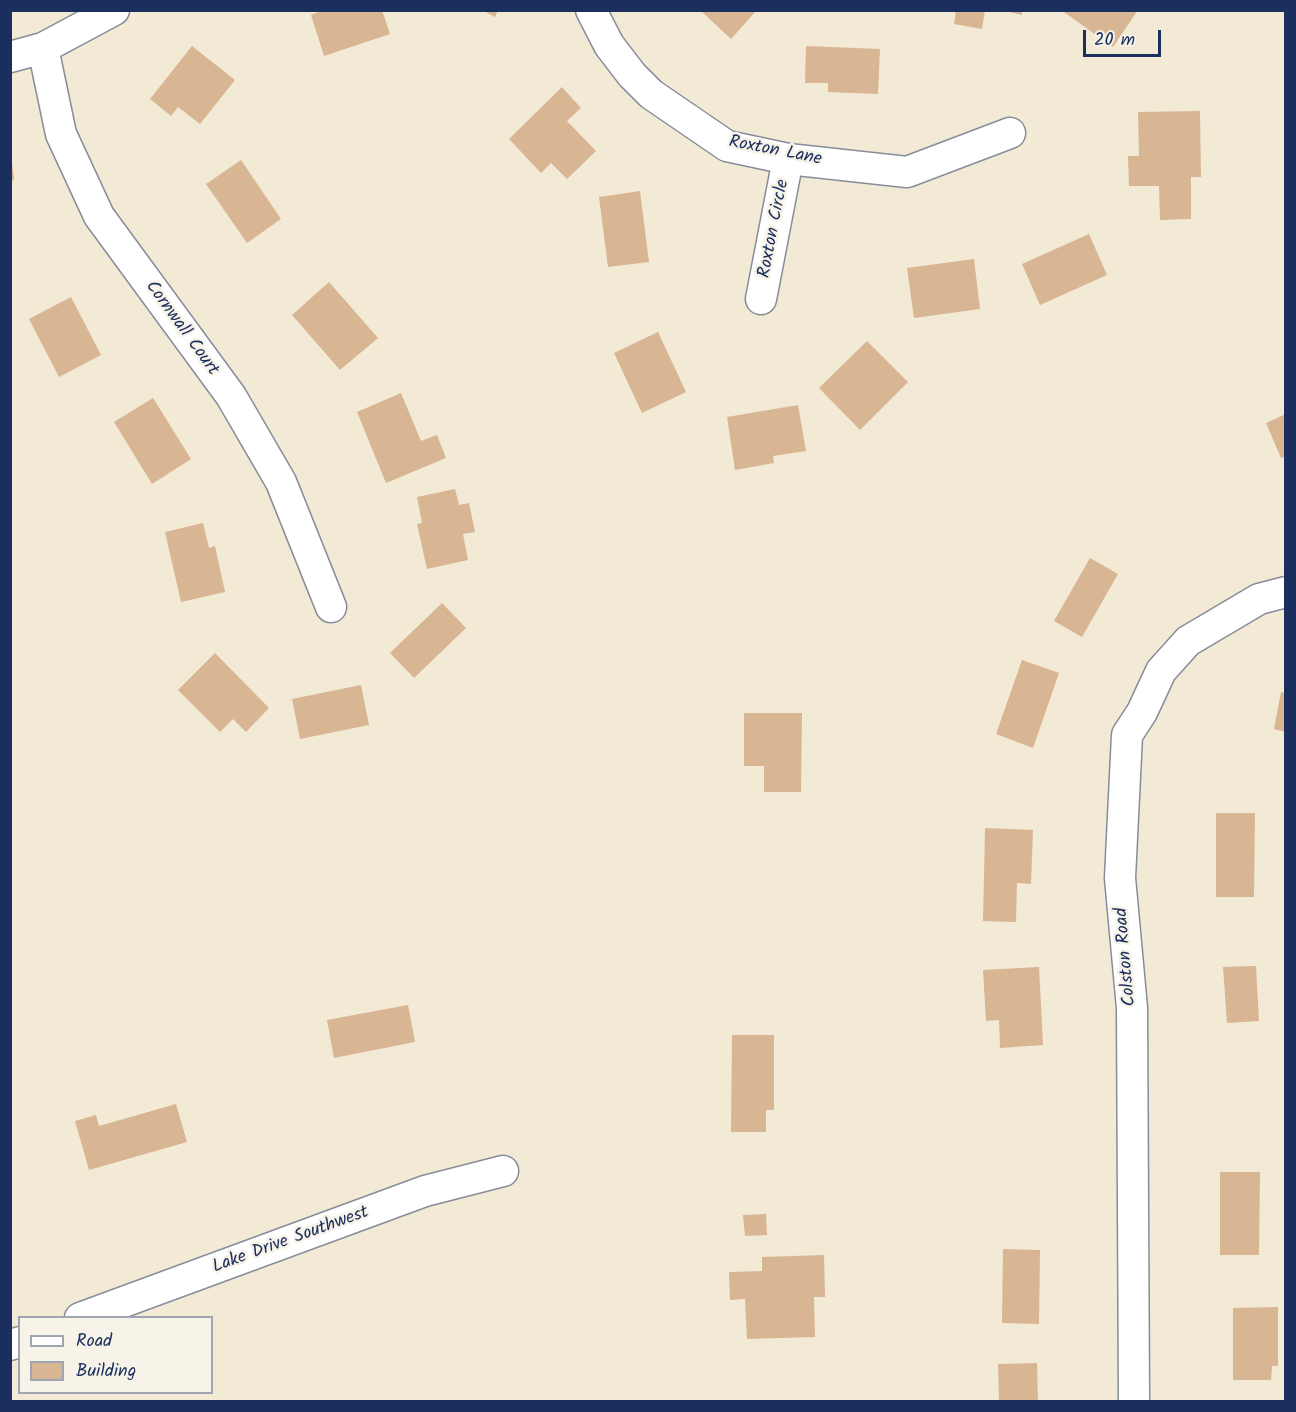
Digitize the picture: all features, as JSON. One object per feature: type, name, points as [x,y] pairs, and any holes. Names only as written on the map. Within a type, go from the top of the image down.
[{"type":"street","points":[[10,57],[43,48],[114,10]]},
{"type":"street","name":"Roxton Lane","points":[[591,10],[609,45],[632,75],[651,94],[727,146],[788,159],[907,172],[1010,133]]},
{"type":"street","name":"Cornwall Court","points":[[43,48],[61,134],[99,216],[236,405],[281,482],[331,607]]},
{"type":"street","name":"Roxton Circle","points":[[761,299],[788,159]]},
{"type":"street","name":"Colston Road","points":[[1134,1401],[1132,1008],[1120,878],[1127,735],[1142,712],[1161,671],[1188,641],[1259,599],[1286,592]]},
{"type":"street","name":"Lake Drive Southwest","points":[[83,1316],[425,1191],[503,1171]]},
{"type":"building","points":[[323,10],[382,10],[390,34],[324,56],[311,15]]},
{"type":"building","points":[[482,10],[498,10],[495,17]]},
{"type":"building","points":[[700,10],[757,10],[731,39]]},
{"type":"building","points":[[956,10],[985,10],[982,29],[954,24]]},
{"type":"building","points":[[1001,10],[1022,10],[1022,15]]},
{"type":"building","points":[[1061,10],[1138,10],[1113,47]]},
{"type":"building","points":[[192,46],[235,80],[200,124],[178,107],[171,116],[150,99]]},
{"type":"building","points":[[806,46],[880,49],[878,94],[828,92],[828,83],[805,83]]},
{"type":"building","points":[[562,87],[581,108],[567,121],[596,151],[567,179],[551,163],[541,173],[509,139]]},
{"type":"building","points":[[1200,111],[1201,177],[1191,177],[1191,219],[1160,220],[1159,186],[1129,186],[1128,156],[1139,156],[1138,112]]},
{"type":"building","points":[[10,145],[14,180],[10,181]]},
{"type":"building","points":[[241,160],[281,219],[247,243],[206,184]]},
{"type":"building","points":[[640,191],[649,262],[608,267],[599,197]]},
{"type":"building","points":[[1089,234],[1107,275],[1040,305],[1022,264]]},
{"type":"building","points":[[974,259],[980,309],[914,318],[907,268]]},
{"type":"building","points":[[329,282],[378,338],[340,370],[292,315]]},
{"type":"building","points":[[71,297],[101,355],[59,377],[29,319]]},
{"type":"building","points":[[658,332],[686,392],[642,413],[614,353]]},
{"type":"building","points":[[867,341],[908,382],[860,430],[819,388]]},
{"type":"building","points":[[401,393],[421,441],[437,435],[446,458],[386,483],[357,412]]},
{"type":"building","points":[[153,398],[191,459],[152,484],[114,422]]},
{"type":"building","points":[[798,405],[806,451],[773,456],[774,463],[735,470],[727,417]]},
{"type":"building","points":[[1286,414],[1286,456],[1281,458],[1266,423]]},
{"type":"building","points":[[455,489],[459,505],[469,503],[475,532],[463,534],[468,560],[427,569],[417,524],[422,523],[417,497]]},
{"type":"building","points":[[203,523],[209,548],[215,546],[225,592],[181,602],[165,532]]},
{"type":"building","points":[[1090,558],[1118,574],[1082,637],[1054,621]]},
{"type":"building","points":[[442,603],[466,628],[414,678],[390,653]]},
{"type":"building","points":[[215,653],[269,708],[246,732],[233,719],[220,732],[178,690]]},
{"type":"building","points":[[1022,660],[1059,673],[1033,748],[996,734]]},
{"type":"building","points":[[361,685],[369,725],[300,739],[292,699]]},
{"type":"building","points":[[1281,692],[1286,693],[1286,732],[1274,729]]},
{"type":"building","points":[[744,713],[802,713],[801,792],[764,792],[764,766],[744,766]]},
{"type":"building","points":[[1216,813],[1255,813],[1254,897],[1216,897]]},
{"type":"building","points":[[985,828],[1033,830],[1031,884],[1017,883],[1016,922],[983,921]]},
{"type":"building","points":[[1256,966],[1259,1021],[1227,1023],[1223,967]]},
{"type":"building","points":[[1039,967],[1043,1045],[1000,1048],[999,1020],[986,1021],[983,970]]},
{"type":"building","points":[[408,1005],[415,1042],[334,1058],[327,1020]]},
{"type":"building","points":[[732,1035],[774,1035],[774,1110],[766,1110],[766,1132],[731,1132]]},
{"type":"building","points":[[176,1104],[187,1142],[89,1170],[75,1121],[96,1115],[99,1126]]},
{"type":"building","points":[[1220,1172],[1260,1172],[1259,1255],[1220,1255]]},
{"type":"building","points":[[766,1214],[767,1235],[745,1236],[743,1215]]},
{"type":"building","points":[[1003,1249],[1040,1250],[1039,1324],[1002,1323]]},
{"type":"building","points":[[824,1255],[825,1297],[814,1297],[815,1337],[747,1339],[745,1299],[730,1300],[729,1272],[762,1271],[762,1257]]},
{"type":"building","points":[[1278,1307],[1278,1366],[1272,1366],[1271,1380],[1233,1380],[1233,1308]]},
{"type":"building","points":[[1037,1363],[1038,1402],[999,1402],[998,1364]]}]
